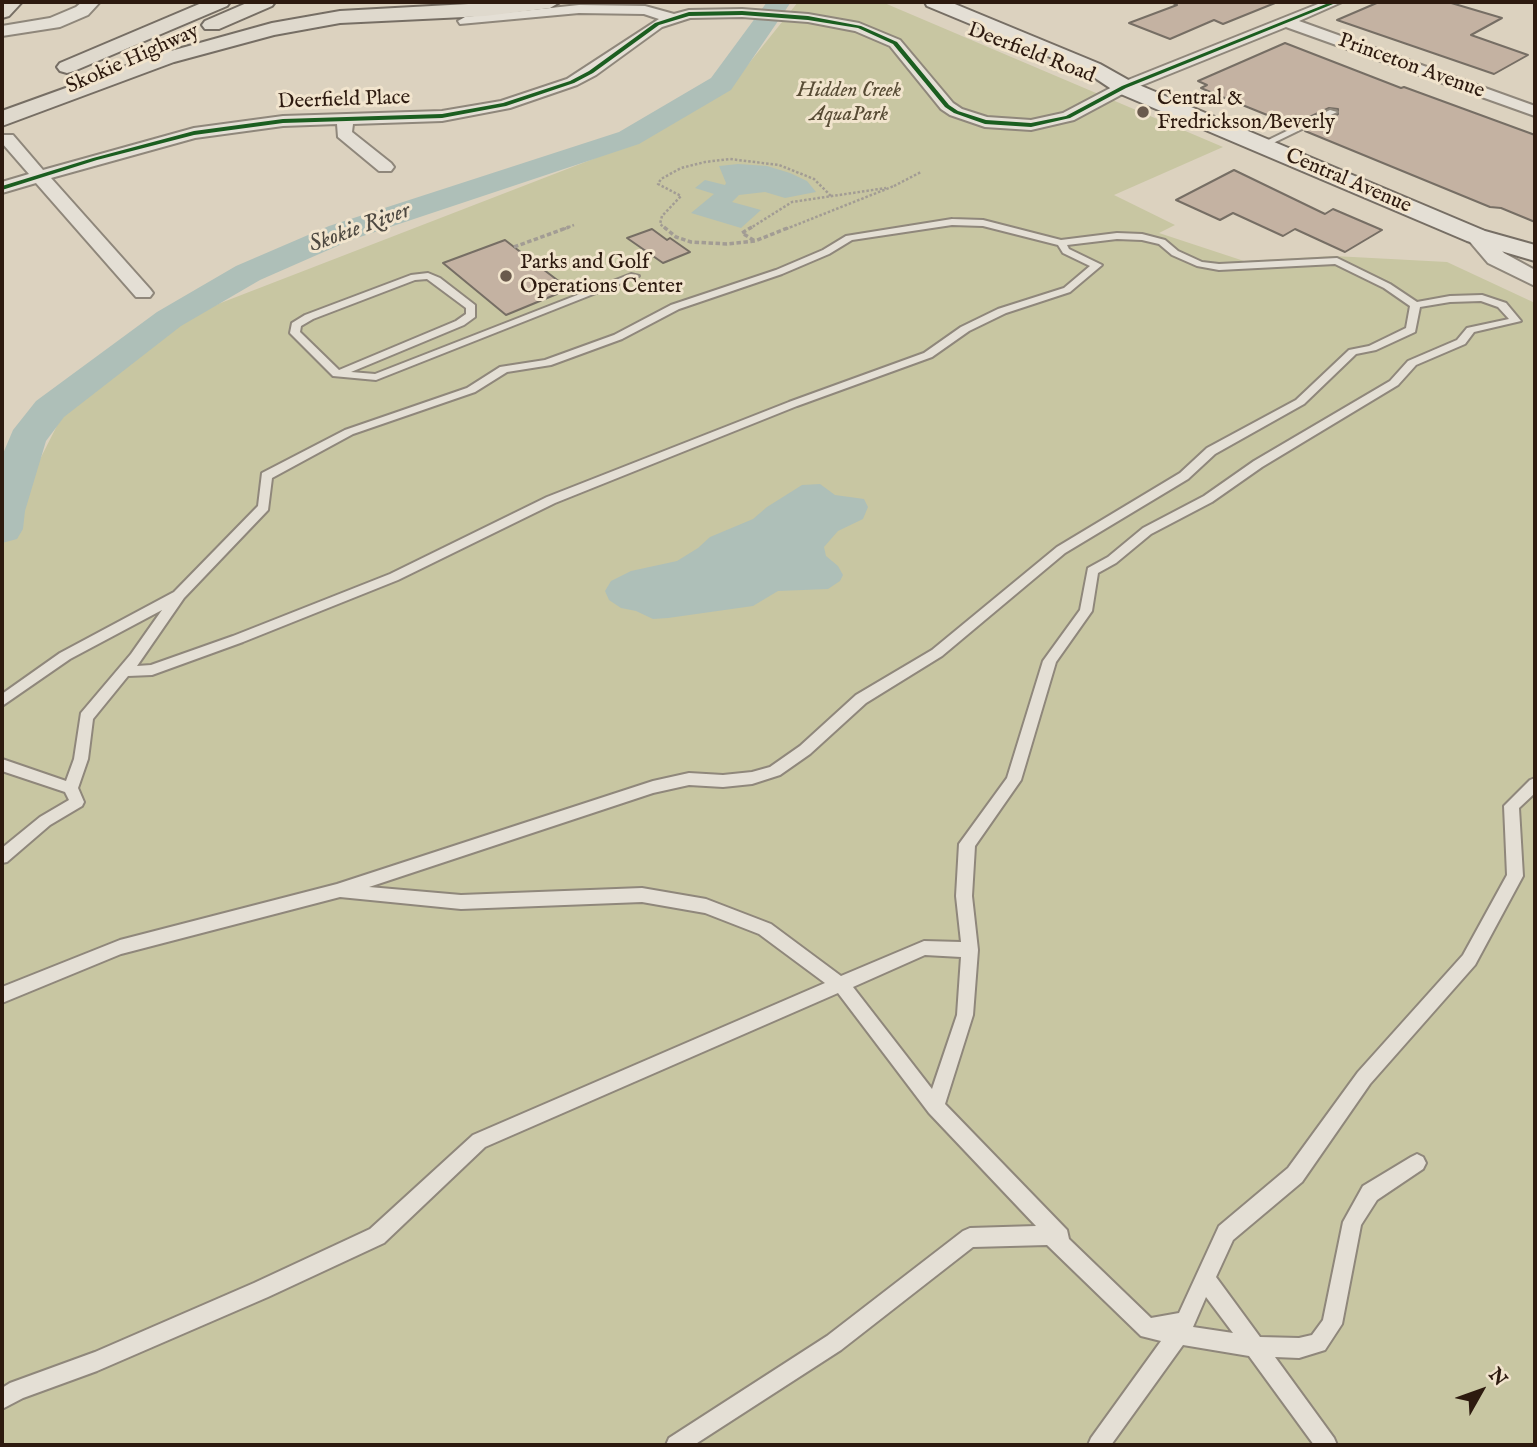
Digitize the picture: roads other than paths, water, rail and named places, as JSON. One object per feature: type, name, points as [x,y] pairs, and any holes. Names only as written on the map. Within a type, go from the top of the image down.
[{"type":"highway","points":[[2,12],[13,2]]},
{"type":"highway","name":"Skokie Highway","points":[[44,77],[220,2]]},
{"type":"highway","name":"Skokie Highway","points":[[2,118],[265,2]]},
{"type":"highway","points":[[2,118],[167,58],[272,29],[340,17],[485,10],[550,2]]},
{"type":"main road","points":[[2,4],[13,2]]},
{"type":"main road","name":"Deerfield Road","points":[[927,5],[1076,76],[1124,87]]},
{"type":"main road","name":"Central Avenue","points":[[1124,87],[1476,236],[1535,253]]},
{"type":"street","points":[[2,32],[34,28],[69,18],[92,2]]},
{"type":"street","points":[[465,21],[579,9],[645,10],[672,18],[689,14],[742,13],[808,18],[859,27],[895,43],[947,106],[967,117],[1010,125],[1050,122],[1068,117],[1124,87],[1333,2]]},
{"type":"street","name":"Deerfield Place","points":[[2,188],[194,133],[268,122],[465,113],[545,93],[591,72],[657,24],[672,18]]},
{"type":"street","name":"Princeton Avenue","points":[[1287,22],[1535,111]]},
{"type":"street","points":[[345,120],[344,133],[385,167]]},
{"type":"street","points":[[7,139],[143,293]]},
{"type":"street","points":[[1476,236],[1496,258],[1535,279]]},
{"type":"lane","points":[[1262,145],[1333,113]]},
{"type":"lane","points":[[2,856],[45,821],[77,802],[71,788],[81,759],[86,717],[124,671],[179,595],[264,507],[266,477],[349,432],[471,390],[504,369],[547,363],[618,337],[675,307],[779,272],[826,252],[849,238],[952,222],[983,223],[1061,243],[1117,236],[1142,237],[1163,242],[1175,253],[1200,264],[1219,267],[1337,261],[1387,286],[1415,305],[1450,299],[1482,298],[1502,305],[1516,321],[1471,330],[1461,342],[1412,363],[1394,383],[1258,464],[1208,499],[1147,531],[1112,560],[1092,571],[1086,611],[1050,661],[1014,780],[967,844],[964,895],[970,950],[965,1015],[935,1107]]},
{"type":"lane","points":[[124,671],[152,670],[238,639],[394,577],[551,500],[816,395],[928,355],[965,329],[1002,311],[1067,290],[1097,265],[1066,251],[1061,243]]},
{"type":"lane","points":[[337,374],[460,323],[471,315],[471,307],[437,280],[428,276],[414,277],[309,317],[296,325],[295,333],[337,374],[376,377],[634,276]]},
{"type":"lane","points":[[2,995],[120,947],[337,891],[653,787],[689,779],[723,781],[752,778],[775,771],[805,750],[861,699],[937,653],[1061,550],[1184,476],[1211,451],[1300,402],[1353,352],[1372,348],[1411,330],[1415,305]]},
{"type":"lane","points":[[2,701],[65,656],[179,595]]},
{"type":"lane","points":[[2,765],[71,788]]},
{"type":"lane","points":[[1148,1329],[1185,1322],[1226,1233],[1295,1175],[1364,1077],[1469,960],[1515,877],[1511,806],[1535,784]]},
{"type":"lane","points":[[337,891],[461,902],[642,895],[706,906],[765,929],[842,986],[935,1107],[1148,1329]]},
{"type":"lane","points":[[2,1399],[261,1290],[377,1236],[479,1141],[842,986],[924,948],[970,950]]},
{"type":"lane","points":[[676,1445],[834,1343],[970,1238],[1051,1235],[1148,1329],[1255,1347],[1299,1348],[1318,1343],[1332,1324],[1352,1222],[1370,1193],[1417,1163]]},
{"type":"lane","points":[[1204,1278],[1327,1445]]},
{"type":"lane","points":[[1098,1445],[1177,1336]]},
{"type":"waterway","name":"Skokie River","points":[[2,529],[4,511],[27,439],[50,409],[169,319],[248,273],[340,233],[629,138],[721,84],[779,2]]},
{"type":"place","name":"Central & Fredrickson/Beverly","points":[[1143,112]]},
{"type":"place","name":"Parks and Golf Operations Center","points":[[506,276]]},
{"type":"park label","name":"Hidden Creek AquaPark","points":[[849,104]]}]
